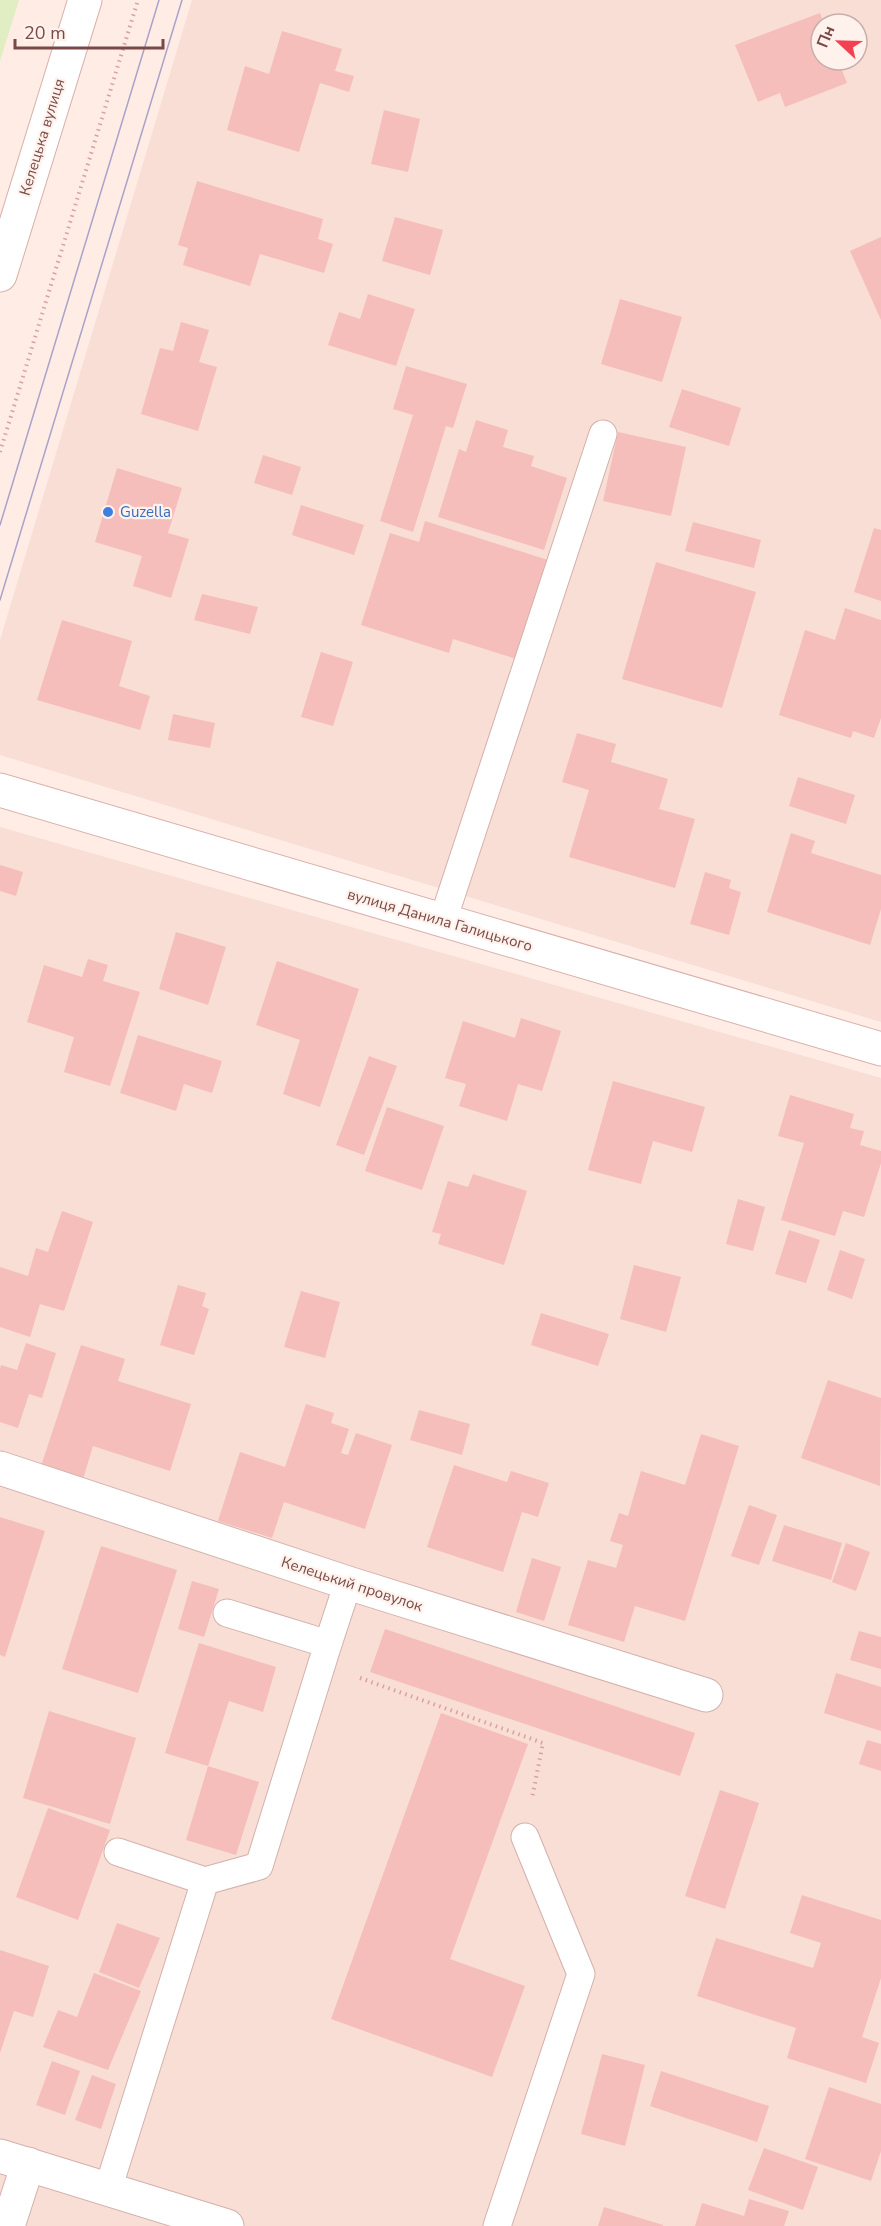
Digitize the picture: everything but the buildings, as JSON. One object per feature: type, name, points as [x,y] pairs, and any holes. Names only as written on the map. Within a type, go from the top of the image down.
[{"type":"main road","name":"Келецька вулиця","points":[[0,275],[85,0]]},
{"type":"main road","name":"вулиця Данила Галицького","points":[[0,790],[881,1049]]},
{"type":"main road","name":"Келецький провулок","points":[[0,1468],[348,1583],[706,1695]]},
{"type":"main road","points":[[8,2226],[14,2160],[227,2226]]},
{"type":"lane","points":[[443,921],[603,434]]},
{"type":"lane","points":[[118,1852],[205,1881],[259,1866],[348,1583]]},
{"type":"lane","points":[[226,1613],[325,1654]]},
{"type":"lane","points":[[497,2226],[581,1974],[525,1837]]},
{"type":"lane","points":[[108,2189],[205,1881]]},
{"type":"path","points":[[0,452],[138,0]]},
{"type":"path","points":[[325,1654],[543,1743],[525,1837]]},
{"type":"shaded area","points":[[192,0],[881,0],[881,1022],[0,755],[0,640]]},
{"type":"shaded area","points":[[0,827],[881,1078],[881,2226],[0,2226]]},
{"type":"green space","points":[[0,0],[19,0],[0,61]]},
{"type":"tram line","points":[[0,525],[159,0]]},
{"type":"tram line","points":[[0,600],[182,0]]},
{"type":"place","name":"Guzella","points":[[108,512]]}]
